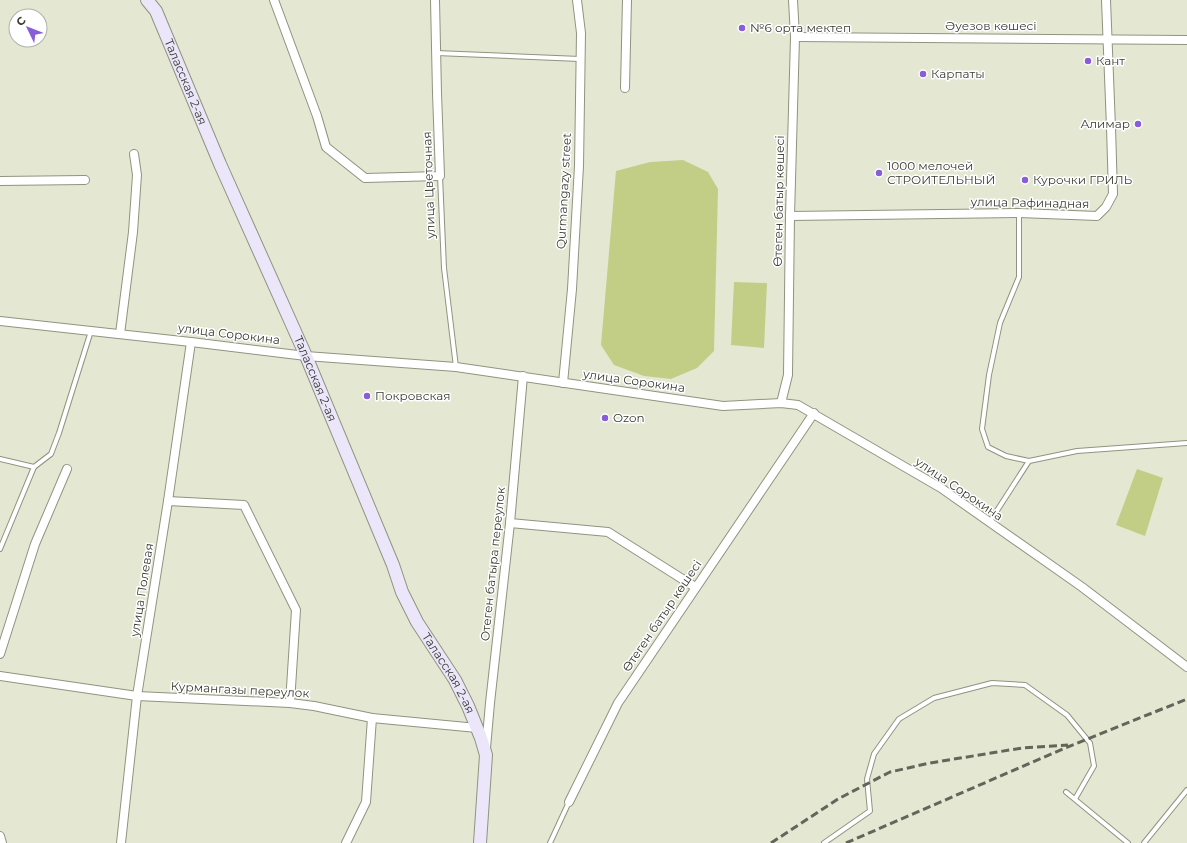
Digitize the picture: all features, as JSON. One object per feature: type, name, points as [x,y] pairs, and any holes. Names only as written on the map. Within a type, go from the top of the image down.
[{"type":"street","name":"Таласская 2-ая","points":[[147,0],[157,6],[220,164],[306,356],[393,564],[402,592],[417,622],[455,680],[478,728],[486,755]]},
{"type":"street","points":[[274,0],[317,116],[326,148],[365,178],[440,176]]},
{"type":"street","name":"улица Цветочная","points":[[435,0],[440,176]]},
{"type":"street","name":"Qurmangazy street","points":[[563,383],[572,289],[578,174],[581,33],[577,0]]},
{"type":"street","points":[[625,88],[627,0]]},
{"type":"street","name":"Өтеген батыр көшесі","points":[[780,403],[788,375],[790,216],[796,37],[793,0]]},
{"type":"street","name":"улица Рафинадная","points":[[790,216],[1019,214],[1097,216],[1106,207],[1113,194],[1112,128],[1106,0]]},
{"type":"street","name":"Әуезов көшесі","points":[[796,37],[1187,40]]},
{"type":"street","points":[[120,334],[133,232],[137,174],[134,154]]},
{"type":"street","points":[[0,180],[85,180]]},
{"type":"street","name":"улица Сорокина","points":[[0,321],[306,356],[456,368],[522,376],[723,406],[780,403],[798,405],[940,488],[1082,587],[1187,667]]},
{"type":"street","name":"улица Полевая","points":[[121,843],[137,696],[168,501],[190,342]]},
{"type":"street","name":"Отеген батыра переулок","points":[[486,755],[491,695],[510,523],[522,376]]},
{"type":"street","name":"Өтеген батыр көшесі","points":[[569,802],[618,704],[695,587],[814,413]]},
{"type":"street","points":[[0,654],[35,544],[67,469]]},
{"type":"street","points":[[168,501],[244,505],[296,610],[290,703]]},
{"type":"street","points":[[510,523],[608,532],[695,587]]},
{"type":"street","name":"Курмангазы переулок","points":[[0,676],[137,696],[290,703],[314,706],[372,718],[478,728]]},
{"type":"street","points":[[346,843],[366,802],[372,718]]},
{"type":"street","points":[[480,843],[486,755]]},
{"type":"street","points":[[0,836],[2,843]]},
{"type":"lane","points":[[436,53],[580,59]]},
{"type":"lane","name":"улица Цветочная","points":[[440,176],[444,268],[456,368]]},
{"type":"lane","points":[[1019,214],[1019,277],[1000,323],[989,375],[982,429],[988,447],[1006,456],[1029,461],[1077,450],[1187,443]]},
{"type":"lane","points":[[0,549],[34,467],[51,454],[91,331]]},
{"type":"lane","points":[[0,459],[34,467]]},
{"type":"lane","points":[[989,523],[1029,461]]},
{"type":"lane","points":[[824,843],[870,811],[867,779],[874,754],[899,719],[934,698],[992,683],[1025,685],[1067,715],[1090,743],[1094,766],[1075,799]]},
{"type":"lane","points":[[1144,843],[1187,790]]},
{"type":"lane","points":[[1066,792],[1128,843]]},
{"type":"lane","name":"Өтеген батыр көшесі","points":[[550,843],[569,802]]},
{"type":"green space","points":[[683,160],[708,172],[718,189],[714,351],[697,368],[671,379],[644,376],[614,365],[601,345],[616,171],[650,162]]},
{"type":"green space","points":[[734,282],[767,283],[764,348],[731,345]]},
{"type":"green space","points":[[1137,469],[1163,478],[1145,536],[1116,525]]},
{"type":"railway","points":[[846,843],[1065,748],[1187,699]]},
{"type":"railway","points":[[771,843],[838,799],[890,772],[930,763],[1022,748],[1068,745]]},
{"type":"place","name":"№6 орта мектеп","points":[[742,28]]},
{"type":"place","name":"Кант","points":[[1088,61]]},
{"type":"place","name":"Карпаты","points":[[923,74]]},
{"type":"place","name":"Алимар","points":[[1138,124]]},
{"type":"place","name":"1000 мелочей СТРОИТЕЛЬНЫЙ","points":[[879,173]]},
{"type":"place","name":"Курочки ГРИЛЬ","points":[[1025,180]]},
{"type":"place","name":"Покровская","points":[[367,396]]},
{"type":"place","name":"Ozon","points":[[605,418]]}]
